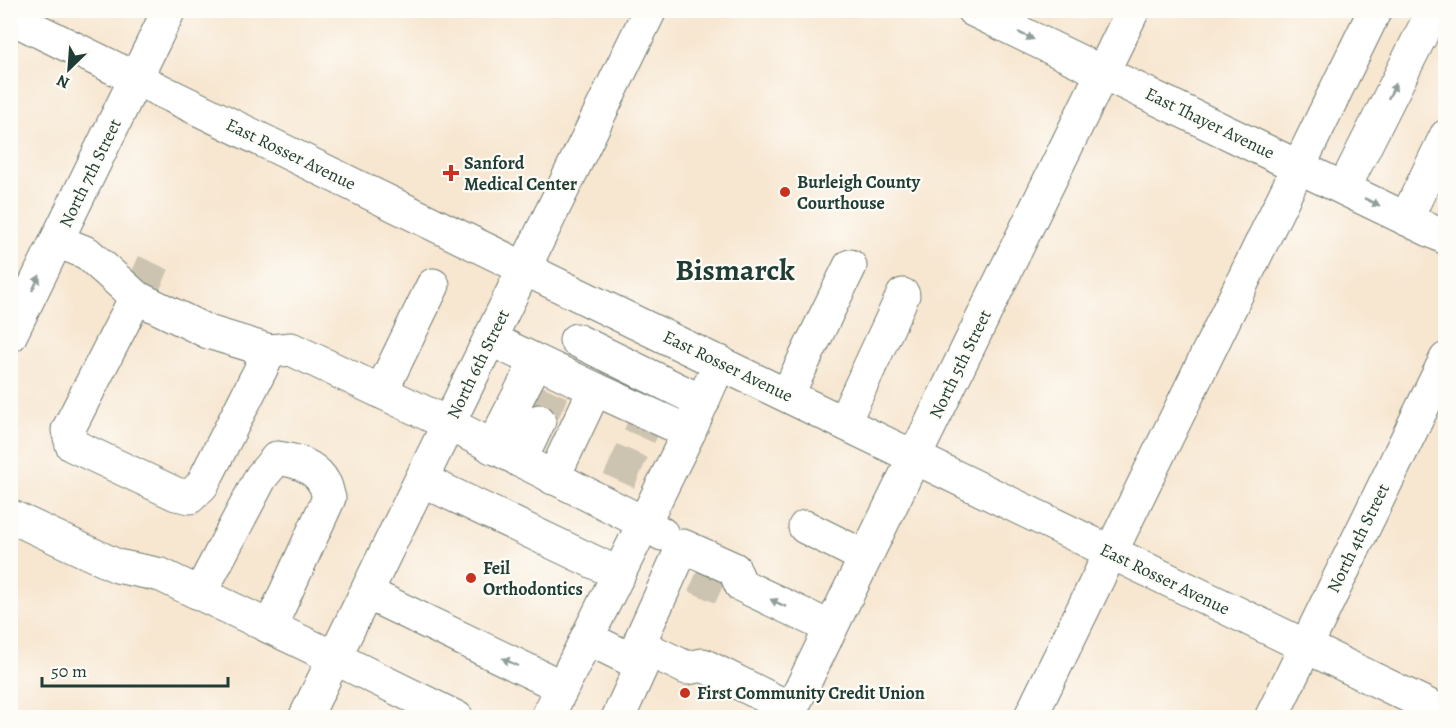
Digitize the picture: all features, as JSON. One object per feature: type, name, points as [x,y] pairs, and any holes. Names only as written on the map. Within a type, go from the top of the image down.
[{"type":"street","name":"North 7th Street","points":[[10,336],[169,10]]},
{"type":"street","name":"North 6th Street","points":[[305,717],[650,10]]},
{"type":"street","name":"East Thayer Avenue","points":[[974,10],[1446,238]]},
{"type":"street","name":"North 5th Street","points":[[789,713],[1133,10]]},
{"type":"street","points":[[1030,717],[1375,10]]},
{"type":"street","points":[[1344,188],[1431,15],[1446,22]]},
{"type":"street","name":"East Rosser Avenue","points":[[10,17],[593,302],[1446,714]]},
{"type":"street","points":[[1406,219],[1446,136]]},
{"type":"street","points":[[57,241],[87,253],[187,322],[207,332],[270,351],[291,349],[449,424],[553,478],[613,494],[644,524],[703,572],[831,628]]},
{"type":"street","points":[[787,395],[850,267]]},
{"type":"street","points":[[125,280],[68,430],[72,445],[176,494],[190,497],[202,485],[270,351]]},
{"type":"street","points":[[381,392],[433,285]]},
{"type":"street","points":[[167,287],[187,303],[187,322]]},
{"type":"street","points":[[844,422],[903,295]]},
{"type":"street","points":[[506,454],[550,374],[576,340],[593,302]]},
{"type":"street","points":[[490,339],[550,374],[595,389],[648,418],[689,432]]},
{"type":"street","points":[[576,340],[703,402]]},
{"type":"street","name":"North 4th Street","points":[[1271,717],[1446,359]]},
{"type":"street","points":[[547,717],[689,432],[720,362]]},
{"type":"street","points":[[553,478],[595,389]]},
{"type":"street","points":[[506,454],[539,421]]},
{"type":"street","points":[[200,593],[261,477],[277,458],[288,459],[310,467],[324,482],[329,498],[270,627]]},
{"type":"street","points":[[422,480],[614,584],[671,641],[789,713]]},
{"type":"street","points":[[10,516],[117,566],[161,575],[457,717]]},
{"type":"street","points":[[805,527],[865,558]]},
{"type":"street","points":[[671,641],[703,572]]},
{"type":"street","points":[[367,593],[562,687]]},
{"type":"street","points":[[587,638],[642,665],[618,717]]},
{"type":"tunnel","points":[[132,271],[167,287]]},
{"type":"tunnel","points":[[539,421],[554,388]]},
{"type":"tunnel","points":[[619,481],[646,421]]},
{"type":"tunnel","points":[[695,576],[722,588]]},
{"type":"place","name":"Sanford Medical Center","points":[[451,173]]},
{"type":"place","name":"Burleigh County Courthouse","points":[[785,192]]},
{"type":"place","name":"Feil Orthodontics","points":[[471,578]]},
{"type":"place","name":"First Community Credit Union","points":[[685,693]]},
{"type":"district","name":"Bismarck","points":[[735,270]]}]
